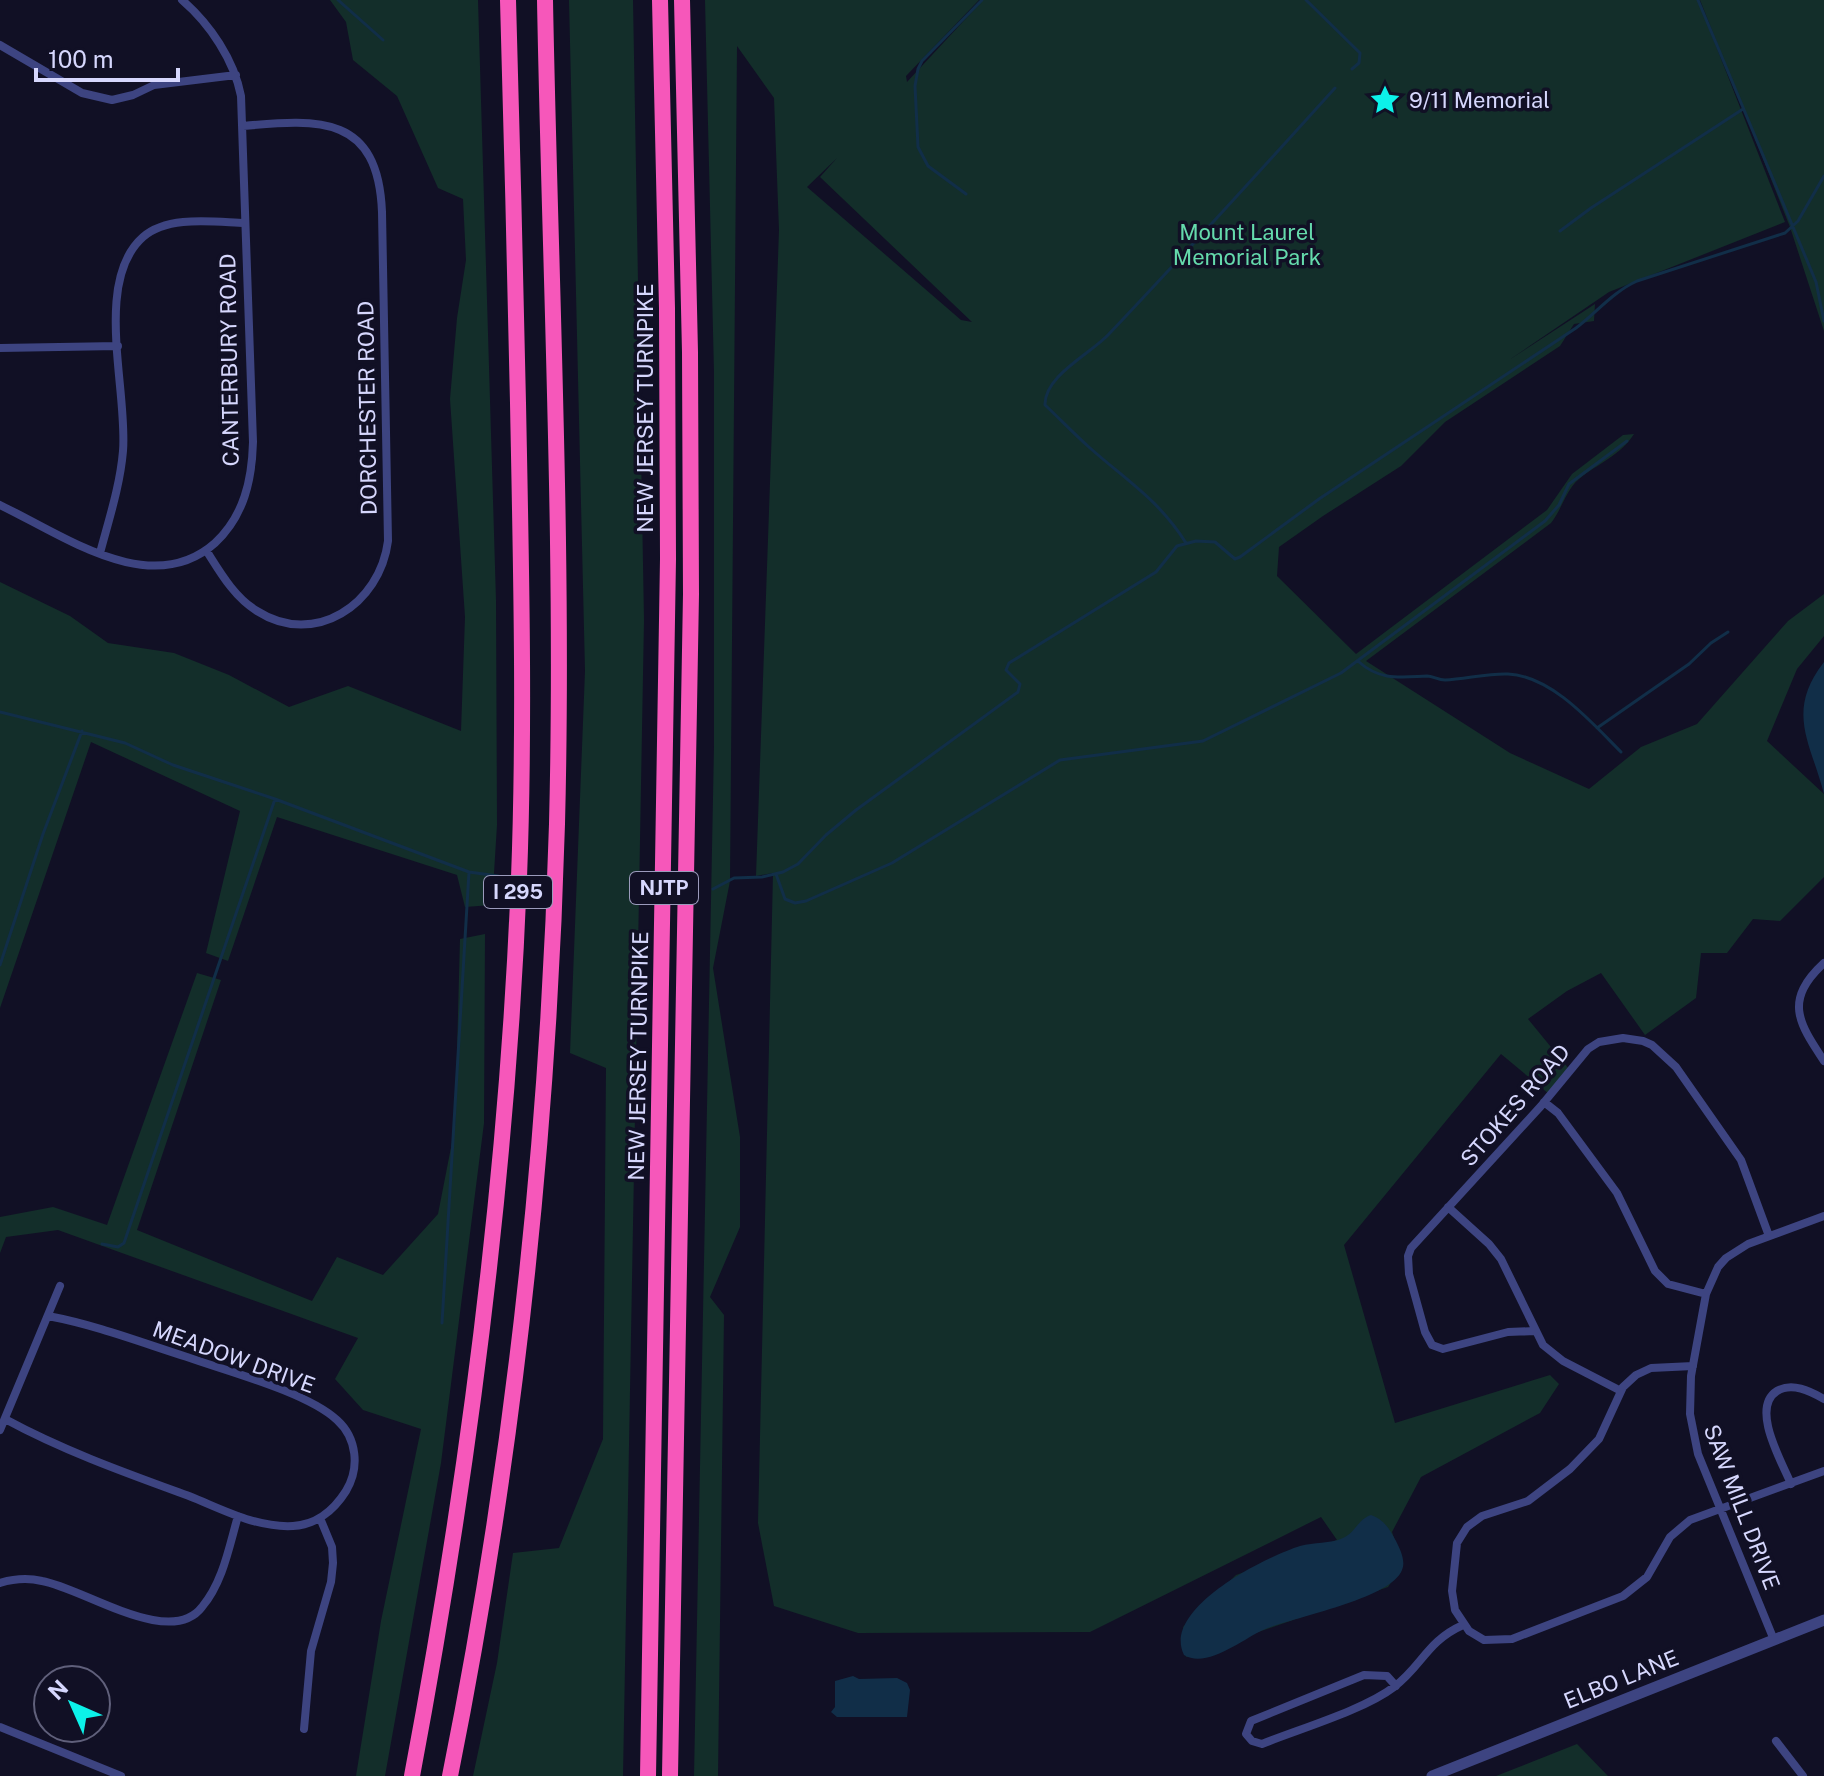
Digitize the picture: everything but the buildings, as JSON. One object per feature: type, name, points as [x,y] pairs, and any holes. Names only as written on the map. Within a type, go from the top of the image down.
[{"type":"highway","name":"I 295","points":[[412,1776],[444,1603],[475,1400],[499,1190],[515,963],[523,644],[508,0]]},
{"type":"highway","name":"I 295","points":[[450,1776],[476,1637],[512,1397],[535,1195],[550,989],[557,809],[558,634],[545,0]]},
{"type":"highway","name":"NEW JERSEY TURNPIKE","points":[[648,1776],[668,622],[668,392],[660,0]]},
{"type":"highway","name":"NEW JERSEY TURNPIKE","points":[[670,1776],[691,594],[682,0]]},
{"type":"street","name":"CANTERBURY ROAD","points":[[0,505],[100,553],[128,563],[165,566],[189,560],[206,550],[235,521],[245,497],[251,471],[251,365],[241,96],[229,58],[198,15],[182,0]]},
{"type":"street","points":[[0,45],[82,93],[112,100],[154,85],[236,75]]},
{"type":"street","name":"DORCHESTER ROAD","points":[[206,550],[249,606],[275,620],[306,625],[336,616],[362,597],[381,571],[388,541],[378,173],[363,145],[328,125],[283,122],[243,126]]},
{"type":"street","points":[[100,553],[118,486],[123,453],[116,297],[121,272],[143,237],[155,229],[179,224],[245,223]]},
{"type":"street","points":[[0,348],[118,346]]},
{"type":"street","points":[[1824,963],[1803,986],[1798,1007],[1803,1028],[1824,1061]]},
{"type":"street","name":"STOKES ROAD","points":[[1535,1331],[1508,1332],[1443,1349],[1432,1345],[1425,1332],[1409,1274],[1408,1256],[1411,1248],[1593,1045],[1623,1038],[1643,1041],[1652,1045],[1676,1067],[1741,1160],[1769,1236]]},
{"type":"street","points":[[1544,1102],[1558,1113],[1617,1193],[1655,1271],[1668,1284],[1706,1294]]},
{"type":"street","points":[[1448,1207],[1501,1259],[1543,1345],[1556,1356],[1621,1391]]},
{"type":"street","name":"SAW MILL DRIVE","points":[[1774,1640],[1698,1454],[1689,1401],[1693,1366],[1706,1294],[1712,1277],[1726,1258],[1748,1244],[1824,1216]]},
{"type":"street","points":[[0,1430],[60,1286]]},
{"type":"street","name":"MEADOW DRIVE","points":[[48,1316],[90,1324],[234,1373],[326,1411],[350,1437],[354,1447],[354,1468],[344,1495],[320,1518]]},
{"type":"street","points":[[1693,1366],[1644,1371],[1629,1380],[1621,1391],[1605,1431],[1570,1469],[1528,1501],[1482,1516],[1461,1534],[1457,1543],[1452,1591],[1455,1610],[1474,1636],[1484,1640],[1512,1639],[1623,1596],[1647,1577],[1665,1544],[1683,1525],[1696,1517],[1824,1471]]},
{"type":"street","points":[[1791,1484],[1765,1416],[1768,1401],[1779,1389],[1788,1387],[1806,1390],[1824,1399]]},
{"type":"street","points":[[5,1419],[88,1459],[238,1516],[275,1525],[295,1526],[320,1518],[332,1547],[333,1563],[331,1582],[311,1651],[304,1729]]},
{"type":"street","points":[[0,1583],[15,1579],[47,1582],[140,1616],[166,1622],[183,1621],[198,1613],[212,1593],[238,1516]]},
{"type":"street","name":"ELBO LANE","points":[[1432,1776],[1824,1620]]},
{"type":"street","points":[[1396,1686],[1387,1676],[1364,1675],[1251,1721],[1246,1734],[1252,1741],[1262,1744],[1376,1698],[1396,1686],[1444,1633],[1463,1625]]},
{"type":"street","points":[[0,1727],[121,1776]]},
{"type":"street","points":[[1776,1741],[1790,1755],[1803,1776]]},
{"type":"green space","points":[[330,0],[478,0],[496,600],[497,825],[492,905],[465,907],[457,875],[277,817],[228,961],[206,953],[240,811],[91,742],[0,1008],[0,582],[70,616],[108,643],[174,653],[229,675],[289,707],[348,686],[461,731],[465,617],[450,399],[466,260],[463,199],[438,188],[397,96],[353,60],[346,22]]},
{"type":"green space","points":[[569,0],[633,0],[644,620],[623,1776],[473,1776],[497,1663],[513,1553],[559,1548],[603,1439],[606,1068],[570,1053],[585,671]]},
{"type":"green space","name":"Mount Laurel Memorial Park","points":[[705,0],[979,0],[906,76],[907,82],[983,0],[1698,0],[1785,222],[1609,292],[1509,360],[1595,304],[1594,321],[1574,324],[1560,346],[1445,422],[1401,466],[1279,547],[1277,576],[1356,654],[1547,510],[1572,474],[1623,435],[1634,434],[1616,454],[1575,483],[1551,523],[1366,661],[1510,753],[1589,789],[1641,747],[1697,724],[1788,621],[1824,594],[1824,636],[1797,669],[1767,741],[1824,794],[1824,877],[1780,921],[1753,919],[1727,953],[1701,953],[1696,998],[1645,1035],[1601,973],[1567,991],[1528,1019],[1569,1069],[1549,1094],[1501,1054],[1344,1245],[1395,1423],[1550,1375],[1559,1384],[1540,1413],[1421,1477],[1392,1532],[1403,1565],[1388,1587],[1186,1657],[1183,1627],[1236,1575],[1337,1540],[1321,1517],[1090,1632],[858,1633],[774,1606],[758,1523],[773,873],[756,876],[779,230],[774,98],[737,46],[730,881],[713,968],[740,1137],[740,1227],[710,1297],[724,1315],[718,1776],[694,1776],[714,746],[714,372]],"holes":[[[837,158],[820,177],[972,322],[961,320],[807,187]]]},
{"type":"green space","points":[[1700,0],[1824,0],[1824,331],[1790,227]]},
{"type":"green space","points":[[485,934],[484,1123],[441,1463],[385,1776],[356,1776],[381,1621],[421,1429],[363,1410],[335,1379],[358,1338],[58,1230],[6,1237],[0,1253],[0,1217],[53,1207],[107,1225],[197,973],[221,980],[137,1230],[312,1301],[337,1257],[383,1275],[438,1214],[455,1127],[460,939]]},
{"type":"green space","points":[[1577,1744],[1608,1776],[1496,1776]]},
{"type":"water","points":[[1824,662],[1824,794],[1804,728],[1803,712],[1812,680]]},
{"type":"water","points":[[1371,1515],[1386,1525],[1401,1551],[1403,1566],[1394,1580],[1361,1598],[1263,1630],[1214,1656],[1193,1658],[1184,1655],[1181,1638],[1188,1620],[1201,1603],[1220,1587],[1284,1552],[1343,1538]]},
{"type":"water","points":[[853,1676],[859,1679],[897,1678],[907,1683],[910,1690],[907,1717],[837,1717],[831,1712],[835,1707],[835,1681]]},
{"type":"waterway","points":[[338,0],[383,40]]},
{"type":"waterway","points":[[966,194],[928,166],[918,147],[915,86],[922,61],[982,0]]},
{"type":"waterway","points":[[1306,0],[1360,53],[1359,63],[1352,69]]},
{"type":"waterway","points":[[1698,0],[1816,282],[1824,321]]},
{"type":"waterway","points":[[1186,543],[1153,502],[1045,405],[1047,394],[1069,366],[1108,335],[1137,305],[1335,88]]},
{"type":"waterway","points":[[1560,231],[1743,109]]},
{"type":"waterway","points":[[713,889],[734,878],[762,877],[783,872],[798,864],[856,810],[1018,692],[1020,684],[1006,670],[1009,663],[1156,572],[1177,546],[1196,541],[1215,542],[1235,559],[1240,557],[1319,499],[1576,328],[1628,286],[1785,233],[1798,221],[1824,176]]},
{"type":"waterway","points":[[776,874],[785,899],[795,903],[806,901],[892,863],[1060,760],[1203,741],[1341,673],[1545,521],[1559,505],[1569,484],[1627,441]]},
{"type":"waterway","points":[[1597,728],[1689,664],[1728,632]]},
{"type":"waterway","points":[[1359,662],[1375,672],[1391,676],[1427,676],[1445,680],[1501,674],[1524,677],[1540,683],[1570,703],[1621,752]]},
{"type":"waterway","points":[[0,712],[125,743],[173,765],[275,799],[469,872],[498,876]]},
{"type":"waterway","points":[[0,965],[43,834],[82,731]]},
{"type":"waterway","points":[[102,1244],[118,1247],[124,1243],[275,799]]},
{"type":"waterway","points":[[442,1323],[469,872]]},
{"type":"place","name":"9/11 Memorial","points":[[1385,100]]}]
